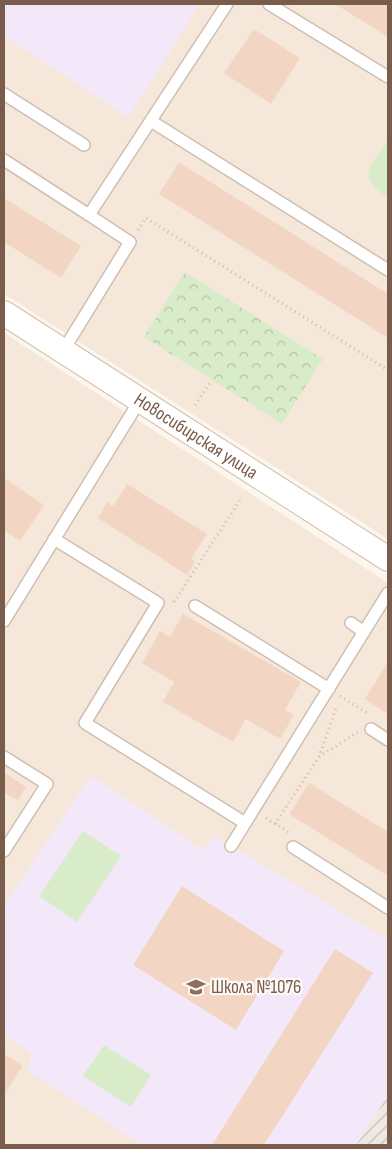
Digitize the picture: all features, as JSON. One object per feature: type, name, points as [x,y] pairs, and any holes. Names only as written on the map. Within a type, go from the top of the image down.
[{"type":"street","name":"Новосибирская улица","points":[[4,313],[388,559]]},
{"type":"lane","points":[[89,215],[227,4]]},
{"type":"lane","points":[[269,4],[388,78]]},
{"type":"lane","points":[[4,94],[84,145]]},
{"type":"lane","points":[[151,120],[388,270]]},
{"type":"lane","points":[[4,160],[130,242],[63,351]]},
{"type":"lane","points":[[4,621],[140,400]]},
{"type":"lane","points":[[54,539],[158,602],[85,724],[245,823]]},
{"type":"lane","points":[[231,846],[388,593]]},
{"type":"lane","points":[[195,606],[329,689]]},
{"type":"lane","points":[[351,623],[364,632]]},
{"type":"lane","points":[[366,730],[388,740]]},
{"type":"lane","points":[[4,757],[47,784],[4,851]]},
{"type":"lane","points":[[293,847],[388,908]]},
{"type":"path","points":[[130,242],[146,218],[388,370]]},
{"type":"path","points":[[195,405],[212,380]]},
{"type":"path","points":[[170,608],[240,500]]},
{"type":"path","points":[[168,594],[176,599]]},
{"type":"path","points":[[329,689],[370,715]]},
{"type":"path","points":[[275,824],[319,757],[340,696]]},
{"type":"path","points":[[319,757],[366,730]]},
{"type":"path","points":[[254,810],[291,834]]},
{"type":"shaded area","points":[[4,4],[388,4],[388,539],[4,294]]},
{"type":"shaded area","points":[[4,4],[200,4],[128,117],[4,36]]},
{"type":"shaded area","points":[[4,333],[388,583],[388,1145],[4,1145]]},
{"type":"shaded area","name":"Школа №1076","points":[[91,776],[203,850],[215,836],[388,940],[388,1095],[356,1145],[142,1145],[28,1071],[31,1053],[4,1034],[4,906]]},
{"type":"shaded area","points":[[388,1095],[388,1145],[356,1145]]},
{"type":"green space","points":[[387,142],[388,198],[378,191],[369,178],[371,166]]},
{"type":"green space","points":[[185,272],[323,359],[282,424],[144,337]]},
{"type":"green space","points":[[83,831],[121,856],[77,922],[39,896]]},
{"type":"green space","points":[[104,1045],[151,1075],[131,1107],[83,1076]]},
{"type":"building","points":[[335,4],[388,4],[388,37]]},
{"type":"building","points":[[254,29],[300,58],[271,104],[224,73]]},
{"type":"building","points":[[179,162],[388,294],[388,338],[159,194]]},
{"type":"building","points":[[4,198],[81,246],[61,278],[4,242]]},
{"type":"building","points":[[4,478],[44,505],[20,541],[4,530]]},
{"type":"building","points":[[127,484],[207,534],[191,559],[195,562],[187,575],[98,518],[107,502],[113,506]]},
{"type":"building","points":[[183,614],[301,682],[285,710],[294,715],[280,739],[246,719],[233,742],[163,702],[174,682],[142,663],[160,631],[170,637]]},
{"type":"building","points":[[388,662],[388,714],[365,699]]},
{"type":"building","points":[[4,772],[26,787],[18,800],[4,793]]},
{"type":"building","points":[[309,783],[388,832],[388,876],[289,814]]},
{"type":"building","points":[[182,886],[284,951],[236,1030],[133,965]]},
{"type":"building","points":[[335,949],[373,973],[264,1145],[212,1145]]},
{"type":"building","points":[[4,1054],[23,1066],[4,1095]]},
{"type":"place","name":"Школа №1076","points":[[196,987]]}]
